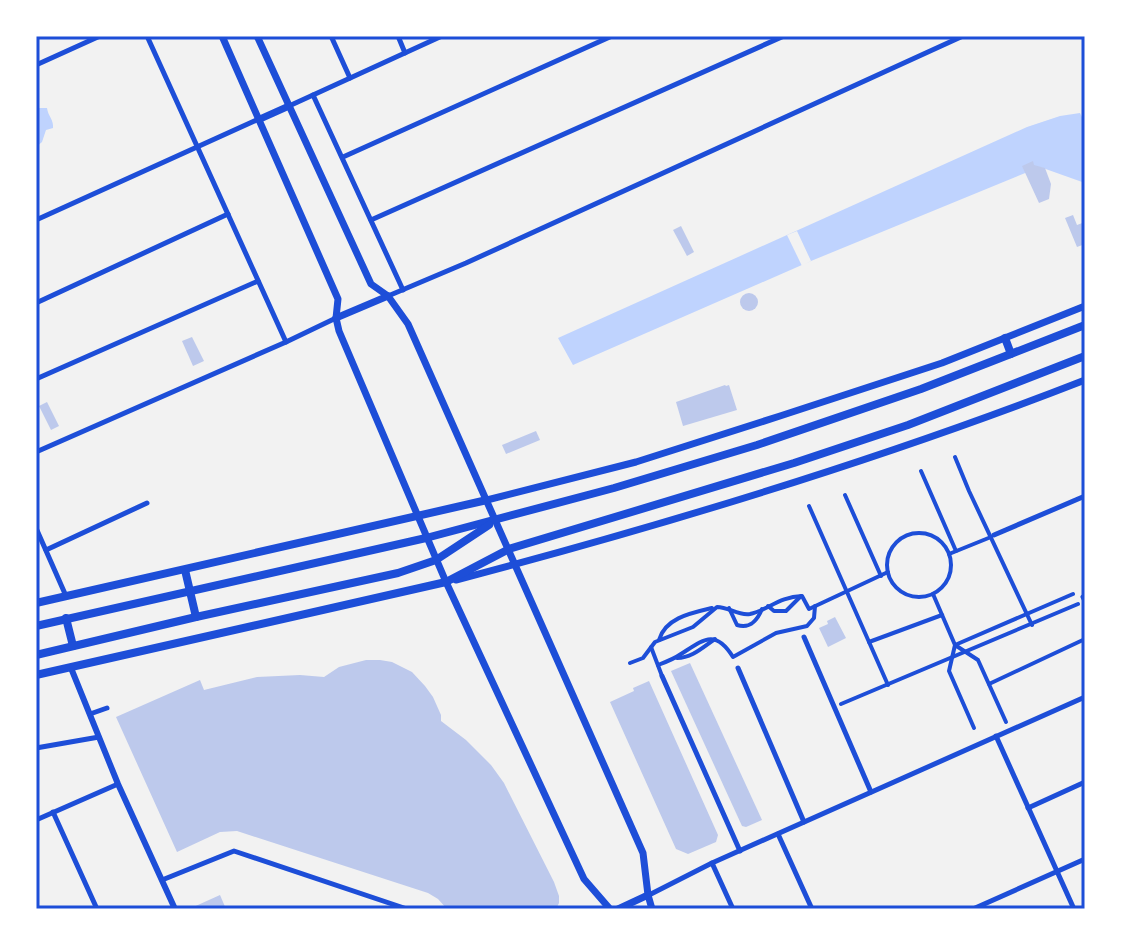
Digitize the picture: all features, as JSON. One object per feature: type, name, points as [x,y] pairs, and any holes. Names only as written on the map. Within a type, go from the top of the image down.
[{"type":"main road","points":[[222,36],[338,299],[336,318],[339,331],[426,538],[584,879],[610,909]]},
{"type":"main road","points":[[257,36],[371,284],[388,296],[406,320],[643,853],[652,909]]},
{"type":"main road","points":[[260,119],[289,106]]},
{"type":"main road","points":[[336,318],[388,296]]},
{"type":"main road","points":[[36,603],[487,500],[636,462],[942,363],[1085,306]]},
{"type":"main road","points":[[36,626],[426,538],[614,488],[757,445],[921,389],[1085,325]]},
{"type":"main road","points":[[1005,338],[1011,354]]},
{"type":"main road","points":[[446,582],[509,549],[837,449],[908,425],[1085,356]]},
{"type":"main road","points":[[36,675],[446,582],[613,538],[797,482],[974,423],[1085,380]]},
{"type":"main road","points":[[36,655],[398,573],[436,560],[496,520]]},
{"type":"main road","points":[[185,570],[196,617]]},
{"type":"main road","points":[[66,618],[73,646]]},
{"type":"main road","points":[[618,909],[648,895]]},
{"type":"street","points":[[36,65],[100,36]]},
{"type":"street","points":[[147,36],[286,342]]},
{"type":"street","points":[[331,36],[350,78]]},
{"type":"street","points":[[398,36],[405,53]]},
{"type":"street","points":[[289,106],[442,36]]},
{"type":"street","points":[[343,157],[612,36]]},
{"type":"street","points":[[371,220],[784,36]]},
{"type":"street","points":[[388,296],[963,36]]},
{"type":"street","points":[[313,95],[403,290]]},
{"type":"street","points":[[36,220],[260,119]]},
{"type":"street","points":[[36,303],[228,214]]},
{"type":"street","points":[[36,379],[258,281]]},
{"type":"street","points":[[36,452],[336,318]]},
{"type":"street","points":[[955,457],[1032,625]]},
{"type":"street","points":[[921,471],[956,551]]},
{"type":"street","points":[[845,495],[881,576]]},
{"type":"street","points":[[949,554],[1085,496]]},
{"type":"street","points":[[46,550],[147,503]]},
{"type":"street","points":[[809,506],[888,685]]},
{"type":"street","points":[[36,528],[66,596]]},
{"type":"street","points":[[911,534],[933,536],[942,542],[949,554],[951,571],[947,581],[933,594],[921,597],[901,592],[888,572],[888,555],[893,546],[911,534]]},
{"type":"street","points":[[802,596],[809,609],[888,572]]},
{"type":"street","points":[[933,594],[955,645],[978,660],[1006,722]]},
{"type":"street","points":[[955,645],[1073,594]]},
{"type":"street","points":[[659,640],[662,630],[686,616],[717,607],[750,614],[790,596],[802,596]]},
{"type":"street","points":[[765,607],[786,611],[802,596]]},
{"type":"street","points":[[841,704],[1078,604]]},
{"type":"street","points":[[733,657],[776,633],[807,626],[814,618],[815,606]]},
{"type":"street","points":[[630,663],[643,658],[655,642],[691,629],[717,607]]},
{"type":"street","points":[[729,608],[740,627],[757,621],[765,607]]},
{"type":"street","points":[[869,642],[942,615]]},
{"type":"street","points":[[686,616],[691,629]]},
{"type":"street","points":[[800,627],[871,792]]},
{"type":"street","points":[[658,665],[703,639],[715,639],[727,647],[804,822]]},
{"type":"street","points":[[989,685],[1085,639]]},
{"type":"street","points":[[955,645],[949,671],[974,728]]},
{"type":"street","points":[[651,647],[740,851]]},
{"type":"street","points":[[71,668],[118,784],[175,909]]},
{"type":"street","points":[[648,895],[712,863],[1085,697]]},
{"type":"street","points":[[90,714],[107,708]]},
{"type":"street","points":[[996,736],[1074,909]]},
{"type":"street","points":[[36,748],[99,737]]},
{"type":"street","points":[[1028,808],[1085,782]]},
{"type":"street","points":[[36,820],[118,784]]},
{"type":"street","points":[[53,812],[97,909]]},
{"type":"street","points":[[778,834],[812,909]]},
{"type":"street","points":[[162,880],[234,851],[407,909]]},
{"type":"street","points":[[973,909],[1085,859]]},
{"type":"street","points":[[712,863],[733,909]]},
{"type":"water","points":[[36,105],[47,108],[53,128],[46,130],[42,142],[36,147]]},
{"type":"water","points":[[1080,113],[1085,117],[1085,183],[1040,167],[811,261],[573,365],[558,338],[1027,127]]},
{"type":"pier","points":[[797,231],[811,261],[802,266],[787,235]]},
{"type":"building","points":[[1033,161],[1034,165],[1045,168],[1051,184],[1049,199],[1039,203],[1022,166]]},
{"type":"building","points":[[1073,215],[1077,225],[1085,222],[1085,244],[1077,247],[1065,218]]},
{"type":"building","points":[[681,226],[694,252],[687,256],[673,230]]},
{"type":"building","points":[[745,293],[753,293],[758,302],[756,309],[745,311],[740,306],[740,298]]},
{"type":"building","points":[[192,337],[204,361],[193,366],[182,341]]},
{"type":"building","points":[[729,385],[737,410],[683,426],[676,402]]},
{"type":"building","points":[[47,402],[59,426],[51,430],[39,406]]},
{"type":"building","points":[[536,431],[540,440],[506,454],[502,445]]},
{"type":"building","points":[[835,617],[846,638],[828,647],[819,628]]},
{"type":"building","points":[[366,660],[392,662],[412,672],[433,697],[441,721],[491,765],[504,783],[554,882],[559,896],[556,909],[447,909],[428,893],[237,831],[220,832],[177,852],[116,717],[200,680],[204,690],[257,677],[324,677],[339,667]]},
{"type":"building","points":[[690,663],[762,820],[746,827],[742,826],[671,671]]},
{"type":"building","points":[[649,681],[718,835],[716,842],[688,854],[676,849],[610,702]]},
{"type":"building","points":[[220,895],[226,909],[189,909]]}]
